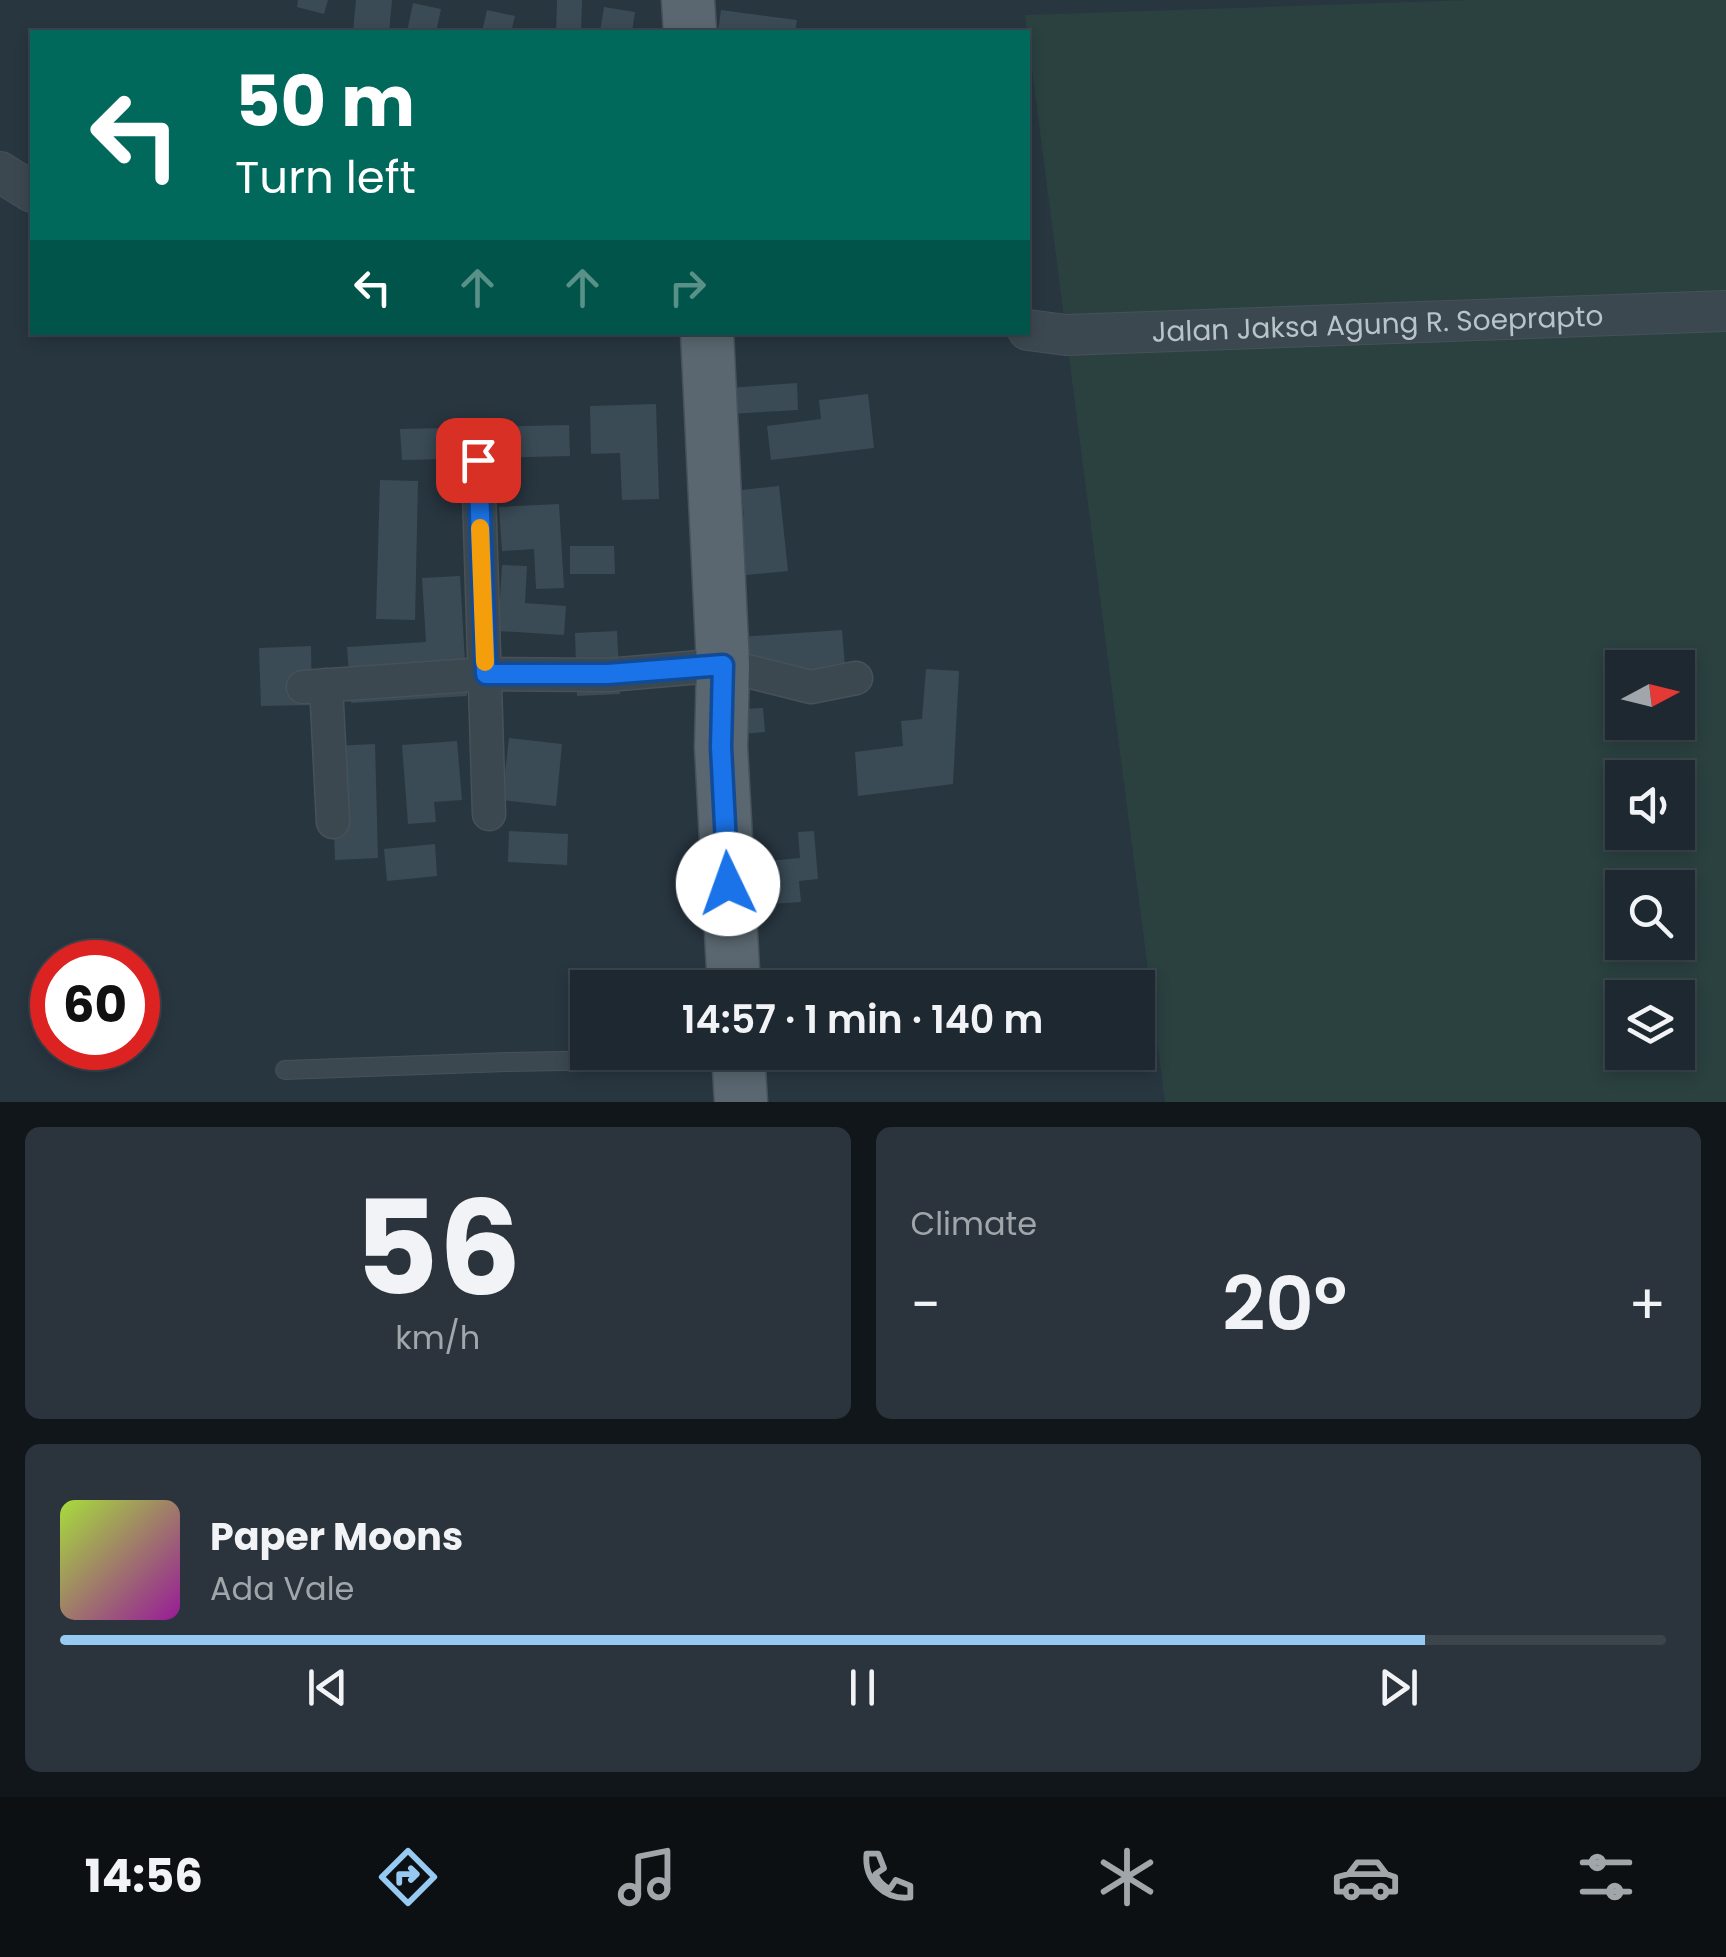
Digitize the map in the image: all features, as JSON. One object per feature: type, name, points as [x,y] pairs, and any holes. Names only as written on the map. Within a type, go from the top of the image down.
[{"type":"main road","points":[[688,0],[690,30]]},
{"type":"main road","points":[[708,335],[723,665],[721,747],[733,970]]},
{"type":"street","points":[[0,172],[30,191]]},
{"type":"street","name":"Jalan Jaksa Agung R. Soeprapto","points":[[1030,330],[1066,335],[1726,311]]},
{"type":"street","points":[[478,460],[489,814]]},
{"type":"street","points":[[333,822],[314,686],[486,674],[608,674],[723,665],[810,686],[856,678]]},
{"type":"lane","points":[[285,1070],[506,1062],[739,1071]]},
{"type":"green space","points":[[1470,0],[1726,0],[1726,1102],[1165,1102],[1155,1024],[1155,970],[1148,970],[1030,30],[1025,15]]},
{"type":"building","points":[[298,0],[328,0],[324,14],[297,7]]},
{"type":"building","points":[[356,0],[392,0],[389,30],[353,30]]},
{"type":"building","points":[[557,0],[582,0],[581,30],[556,30]]},
{"type":"building","points":[[413,3],[441,9],[436,30],[407,30]]},
{"type":"building","points":[[604,7],[635,12],[632,30],[600,30]]},
{"type":"building","points":[[487,10],[515,16],[512,30],[482,30]]},
{"type":"building","points":[[721,10],[797,20],[795,30],[718,30]]},
{"type":"building","points":[[797,383],[798,410],[729,414],[728,388]]},
{"type":"building","points":[[868,394],[874,448],[771,460],[767,426],[821,419],[819,400]]},
{"type":"building","points":[[656,404],[659,499],[622,500],[620,453],[591,454],[590,406]]},
{"type":"building","points":[[569,425],[570,456],[402,460],[400,429]]},
{"type":"building","points":[[380,480],[418,481],[415,620],[376,619]]},
{"type":"building","points":[[779,486],[788,571],[736,576],[730,518],[744,516],[741,490]]},
{"type":"building","points":[[559,504],[564,588],[536,589],[534,549],[502,551],[499,507]]},
{"type":"building","points":[[570,546],[614,546],[615,574],[570,574]]},
{"type":"building","points":[[502,565],[527,566],[525,603],[566,606],[564,635],[498,631]]},
{"type":"building","points":[[460,576],[467,696],[351,703],[347,647],[426,642],[422,578]]},
{"type":"building","points":[[842,630],[845,667],[742,675],[739,637]]},
{"type":"building","points":[[617,631],[620,694],[577,696],[575,633]]},
{"type":"building","points":[[311,646],[312,705],[261,706],[259,648]]},
{"type":"building","points":[[926,669],[959,671],[953,784],[858,796],[855,752],[903,746],[901,721],[922,719]]},
{"type":"building","points":[[763,708],[765,732],[743,734],[741,709]]},
{"type":"building","points":[[509,738],[562,744],[556,806],[502,800]]},
{"type":"building","points":[[457,741],[462,800],[434,802],[436,822],[408,824],[402,745]]},
{"type":"building","points":[[375,744],[378,858],[335,860],[331,746]]},
{"type":"building","points":[[509,831],[568,834],[567,865],[508,862]]},
{"type":"building","points":[[814,831],[818,879],[799,881],[801,902],[770,904],[767,861],[800,858],[798,832]]},
{"type":"building","points":[[435,844],[437,876],[387,881],[384,849]]},
{"type":"slow traffic","points":[[480,528],[485,662]]},
{"type":"route","points":[[478,460],[486,674],[608,674],[723,665],[721,747],[728,884]]}]
